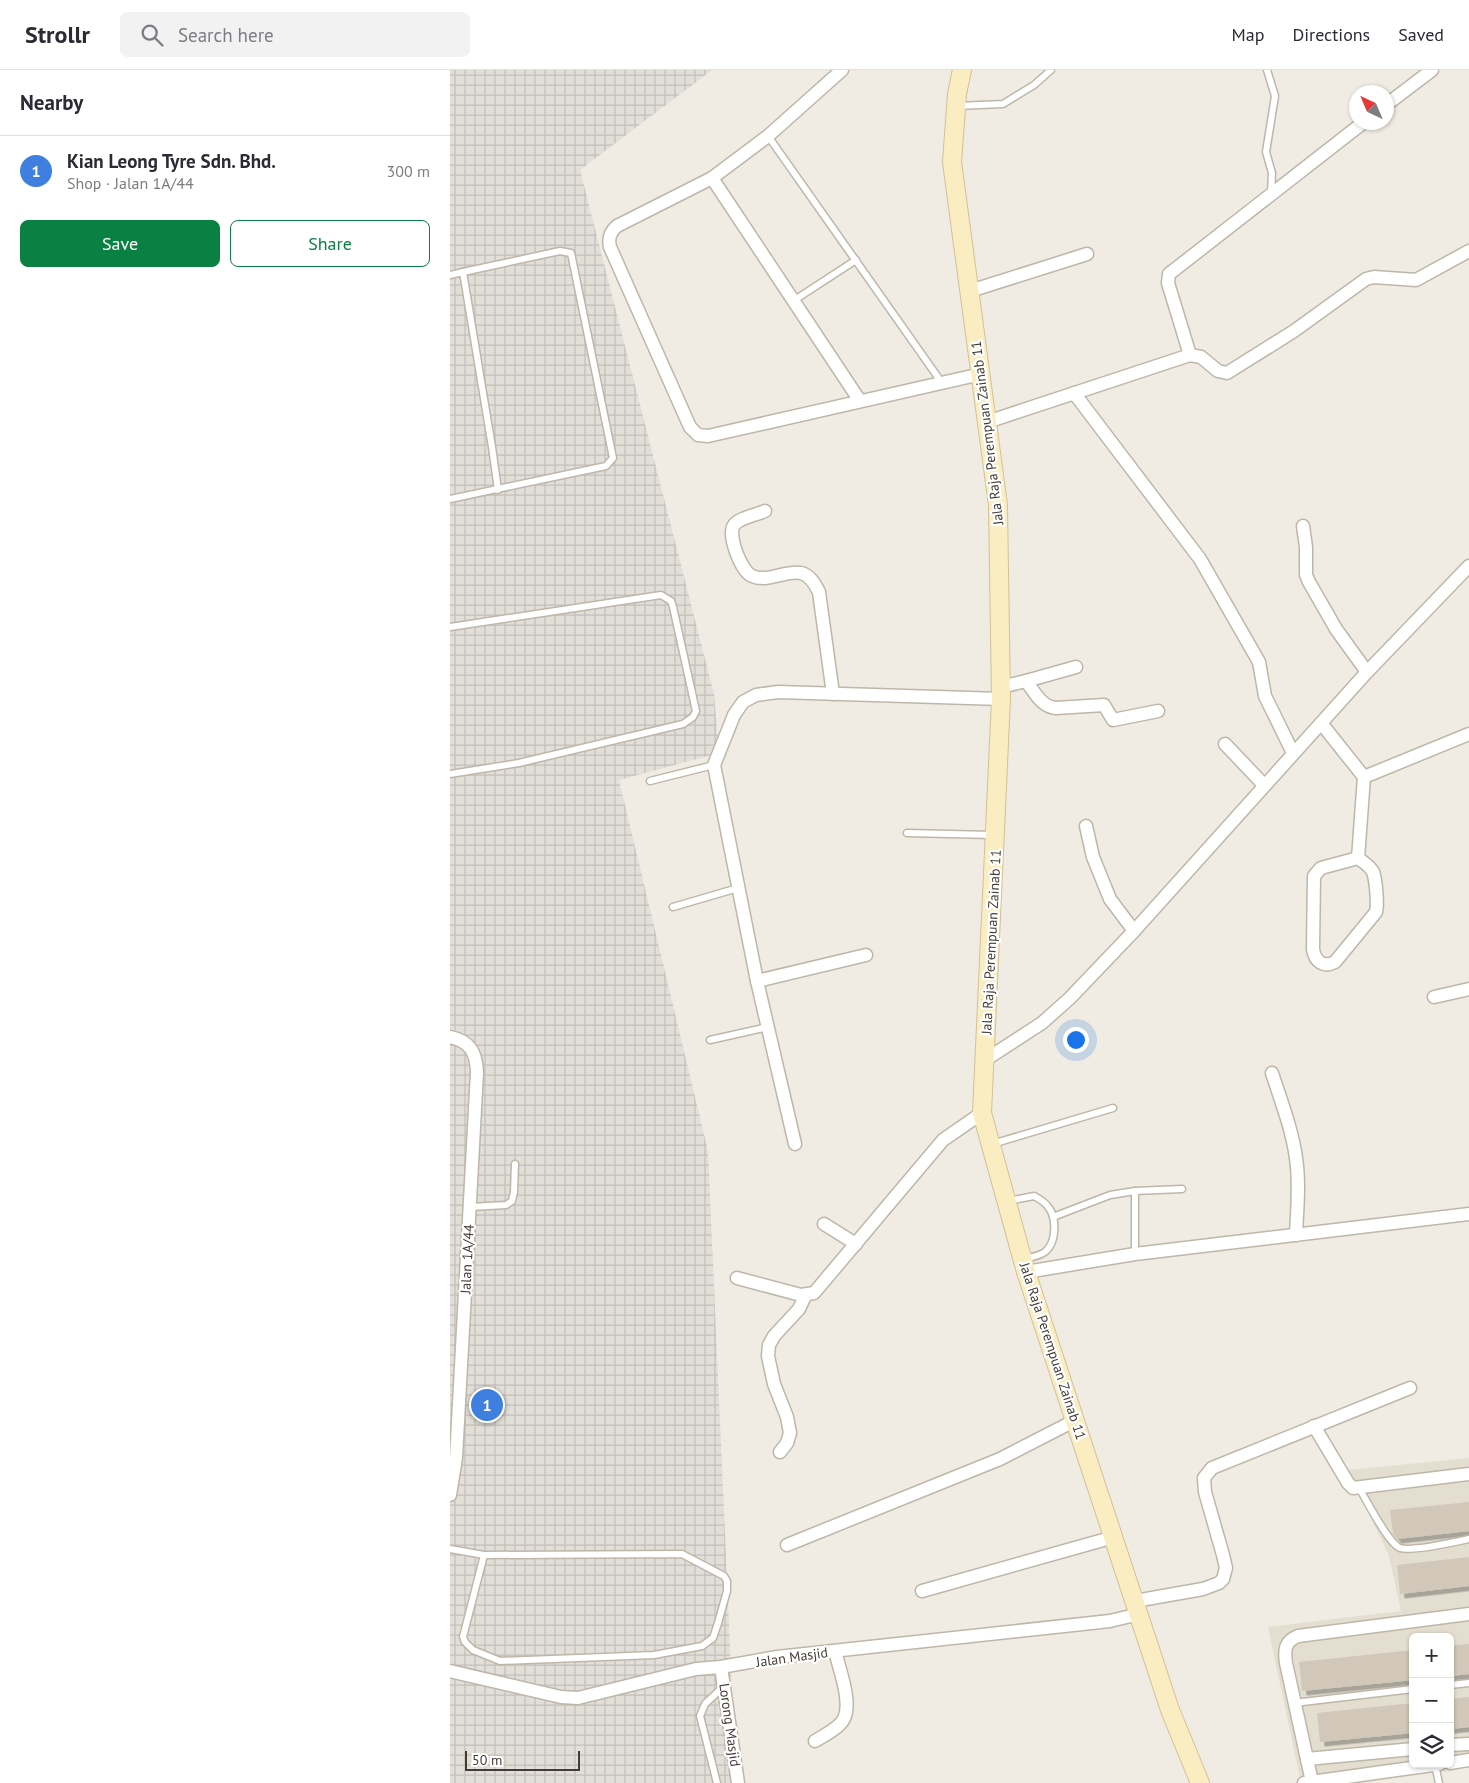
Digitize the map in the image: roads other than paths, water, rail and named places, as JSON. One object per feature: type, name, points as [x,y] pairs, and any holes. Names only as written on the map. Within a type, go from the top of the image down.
[{"type":"main road","name":"Jala Raja Perempuan Zainab 11","points":[[962,70],[956,106],[952,162],[998,505],[1001,693],[986,1060],[982,1113],[1008,1201],[1024,1266],[1074,1421],[1170,1710],[1200,1783]]},
{"type":"street","points":[[842,70],[768,136],[712,178],[612,230],[608,241],[690,427],[698,435],[708,436],[981,374]]},
{"type":"street","points":[[1394,99],[1432,70]]},
{"type":"street","points":[[1190,355],[1168,283],[1169,274],[1354,130]]},
{"type":"street","points":[[712,178],[860,401]]},
{"type":"street","points":[[987,422],[1190,355],[1201,357],[1218,371],[1227,373],[1294,331],[1366,279],[1416,280],[1469,251]]},
{"type":"street","points":[[970,291],[1087,254]]},
{"type":"street","points":[[1074,393],[1200,559],[1259,662],[1266,696],[1293,754]]},
{"type":"street","points":[[765,511],[737,522],[733,526],[731,536],[741,564],[745,572],[760,578],[800,573],[812,580],[818,592],[833,694]]},
{"type":"street","points":[[1303,526],[1308,582],[1336,629],[1367,672]]},
{"type":"street","points":[[986,1060],[1042,1023],[1063,1004],[1134,931],[1367,672],[1469,566]]},
{"type":"street","points":[[796,1144],[757,981],[714,765],[734,715],[743,702],[764,693],[1001,693],[1026,681],[1076,667]]},
{"type":"street","points":[[1026,681],[1041,702],[1052,708],[1104,704],[1113,720],[1158,711]]},
{"type":"street","points":[[1321,723],[1364,777],[1358,858]]},
{"type":"street","points":[[1364,777],[1469,734]]},
{"type":"street","points":[[1225,744],[1264,785]]},
{"type":"street","points":[[1086,826],[1093,857],[1110,899],[1134,931]]},
{"type":"street","points":[[1358,858],[1373,873],[1377,904],[1376,912],[1335,962],[1327,965],[1320,963],[1316,960],[1313,950],[1314,876],[1320,868],[1358,858]]},
{"type":"street","points":[[757,981],[866,955]]},
{"type":"street","points":[[1434,997],[1469,989]]},
{"type":"street","name":"Jalan 1A/44","points":[[450,1037],[460,1039],[469,1046],[476,1059],[456,1458],[450,1495]]},
{"type":"street","points":[[1272,1073],[1288,1120],[1296,1158],[1299,1186],[1296,1235]]},
{"type":"street","points":[[737,1278],[805,1296],[814,1293],[943,1140],[982,1113]]},
{"type":"street","points":[[1024,1266],[1469,1214]]},
{"type":"street","points":[[824,1224],[856,1244]]},
{"type":"street","points":[[780,1452],[787,1443],[790,1433],[787,1417],[772,1375],[768,1356],[769,1345],[774,1336],[799,1309],[805,1296]]},
{"type":"street","points":[[1410,1388],[1314,1426],[1348,1483],[1354,1488],[1358,1488],[1469,1474]]},
{"type":"street","points":[[787,1545],[1000,1459],[1074,1421]]},
{"type":"street","name":"Jalan Masjid","points":[[450,1671],[561,1697],[578,1698],[696,1669],[835,1651],[1110,1620],[1137,1608],[1219,1583],[1223,1579],[1226,1568],[1205,1492],[1204,1478],[1212,1468],[1314,1426]]},
{"type":"street","points":[[922,1591],[1114,1537]]},
{"type":"street","points":[[1412,1768],[1307,1782],[1307,1759],[1286,1663],[1285,1647],[1288,1642],[1298,1636],[1469,1614]]},
{"type":"street","points":[[815,1741],[840,1724],[848,1708],[835,1651]]},
{"type":"street","name":"Lorong Masjid","points":[[721,1667],[738,1783]]},
{"type":"street","points":[[1454,1745],[1469,1744]]},
{"type":"street","points":[[1307,1759],[1409,1749]]},
{"type":"street","points":[[1454,1762],[1469,1760]]},
{"type":"lane","points":[[956,106],[1002,104],[1034,85],[1051,70]]},
{"type":"lane","points":[[1267,70],[1275,96],[1266,152],[1272,173],[1271,194]]},
{"type":"lane","points":[[768,136],[942,383]]},
{"type":"lane","points":[[450,275],[560,251],[570,253],[613,458],[606,466],[450,499]]},
{"type":"lane","points":[[793,301],[856,260]]},
{"type":"lane","points":[[464,272],[498,490]]},
{"type":"lane","points":[[450,627],[655,594],[667,597],[674,607],[696,711],[693,717],[683,724],[519,763],[450,774]]},
{"type":"lane","points":[[650,781],[714,765]]},
{"type":"lane","points":[[907,833],[996,835]]},
{"type":"lane","points":[[673,907],[738,888]]},
{"type":"lane","points":[[710,1040],[768,1027]]},
{"type":"lane","points":[[991,1144],[1114,1108]]},
{"type":"lane","points":[[470,1207],[506,1205],[512,1201],[515,1164]]},
{"type":"lane","points":[[1053,1217],[1110,1195],[1135,1191],[1182,1189]]},
{"type":"lane","points":[[1135,1191],[1135,1254]]},
{"type":"lane","points":[[1008,1201],[1034,1196],[1045,1202],[1053,1217],[1054,1232],[1052,1244],[1045,1253],[1024,1266]]},
{"type":"lane","points":[[1358,1488],[1390,1538],[1399,1547],[1411,1549],[1469,1539]]},
{"type":"lane","points":[[450,1549],[484,1555],[682,1554],[724,1576],[727,1581],[727,1592],[713,1638],[702,1646],[654,1655],[500,1661],[473,1650],[465,1642],[464,1637],[484,1555]]},
{"type":"lane","points":[[1454,1685],[1469,1683]]},
{"type":"lane","points":[[717,1783],[700,1716],[705,1704],[724,1686]]},
{"type":"lane","points":[[1294,1703],[1409,1690]]},
{"type":"lane","points":[[1436,1768],[1439,1783]]},
{"type":"place","name":"Kian Leong Tyre Sdn. Bhd.","points":[[487,1405]]}]
